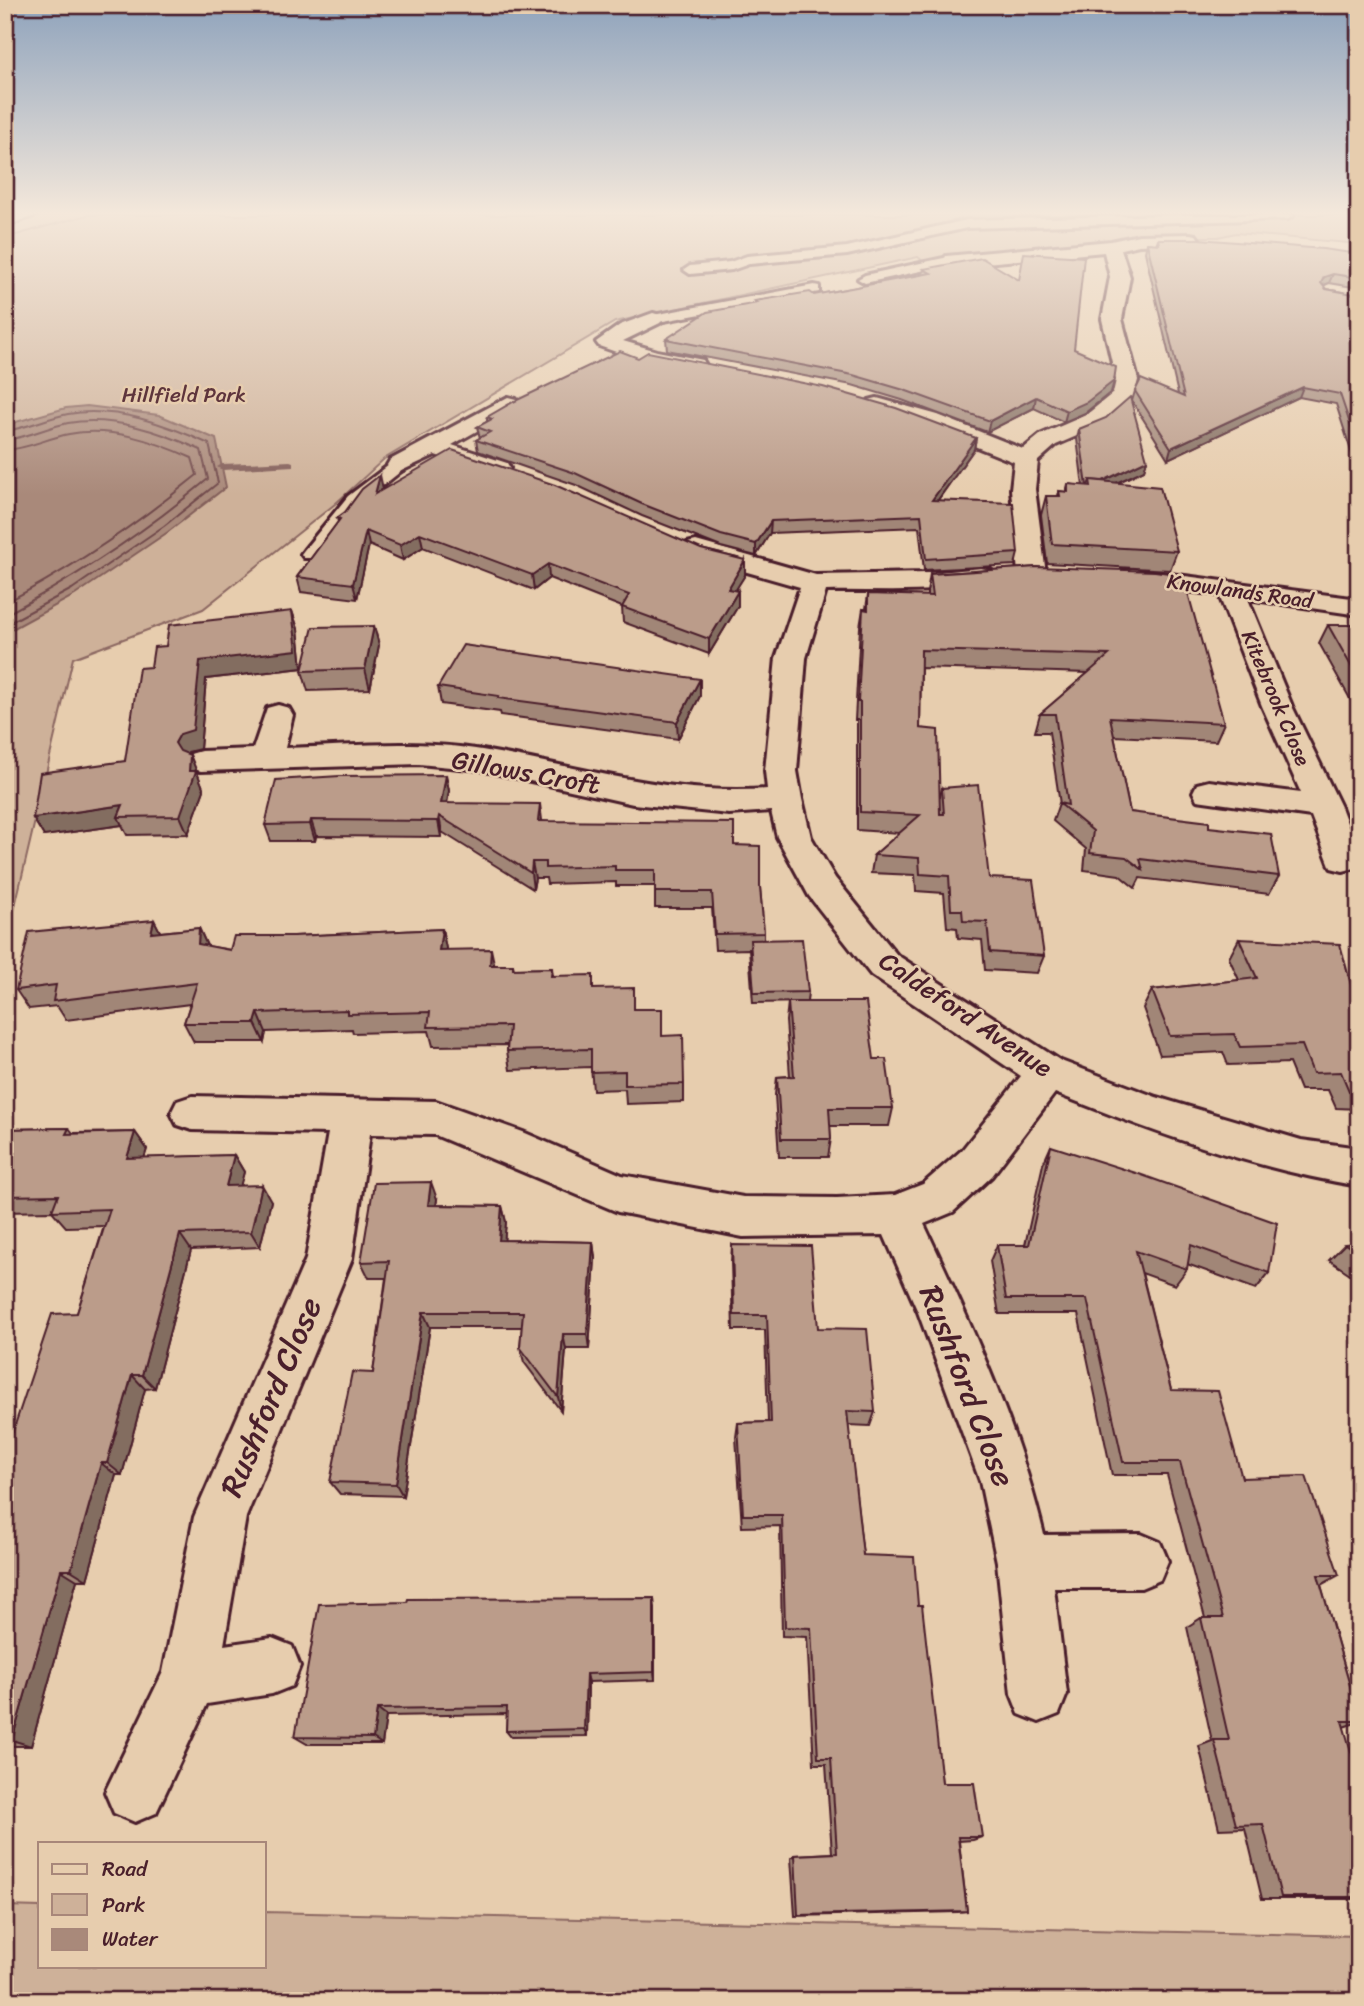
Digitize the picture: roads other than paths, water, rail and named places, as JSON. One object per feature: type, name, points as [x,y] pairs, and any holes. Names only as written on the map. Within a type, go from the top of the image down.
[{"type":"street","points":[[677,541],[711,555],[815,583],[929,581],[990,575],[1043,574],[1023,489],[1026,459],[1048,440],[1094,419],[1123,396],[1127,380],[1112,319],[1114,309]]},
{"type":"street","points":[[653,319],[626,329],[598,348],[722,370]]},
{"type":"street","points":[[855,398],[930,420],[1026,459]]},
{"type":"street","points":[[399,465],[508,404]]},
{"type":"street","points":[[433,446],[518,475]]},
{"type":"street","name":"Knowlands Road","points":[[1101,576],[1149,578],[1359,607]]},
{"type":"street","name":"Caldeford Avenue","points":[[815,583],[791,658],[781,771],[785,799],[794,837],[822,887],[884,965],[1047,1073],[1151,1114],[1301,1158],[1359,1167]]},
{"type":"street","name":"Kitebrook Close","points":[[1230,589],[1277,706],[1324,807],[1343,859]]},
{"type":"street","points":[[266,759],[278,715]]},
{"type":"street","name":"Gillows Croft","points":[[201,761],[419,754],[481,760],[633,793],[729,803],[785,799]]},
{"type":"street","name":"Kitebrook Close","points":[[1209,792],[1324,807]]},
{"type":"street","points":[[192,1113],[436,1118],[508,1145],[618,1193],[743,1217],[837,1218],[897,1215],[939,1198],[977,1163],[1047,1073]]},
{"type":"street","name":"Rushford Close","points":[[135,1792],[190,1678],[220,1517],[329,1259],[352,1116]]},
{"type":"street","name":"Rushford Close","points":[[897,1215],[941,1312],[1006,1481],[1024,1562],[1040,1694]]},
{"type":"street","points":[[1024,1562],[1141,1561]]},
{"type":"street","points":[[190,1678],[272,1666]]},
{"type":"lane","points":[[653,319],[709,309]]},
{"type":"lane","points":[[310,554],[355,500],[399,465]]},
{"type":"water","points":[[87,406],[159,415],[216,439],[226,487],[168,532],[75,595],[5,633],[5,425],[66,408]]},
{"type":"waterway","points":[[222,467],[290,464]]},
{"type":"park label","name":"Hillfield Park","points":[[184,395]]}]
